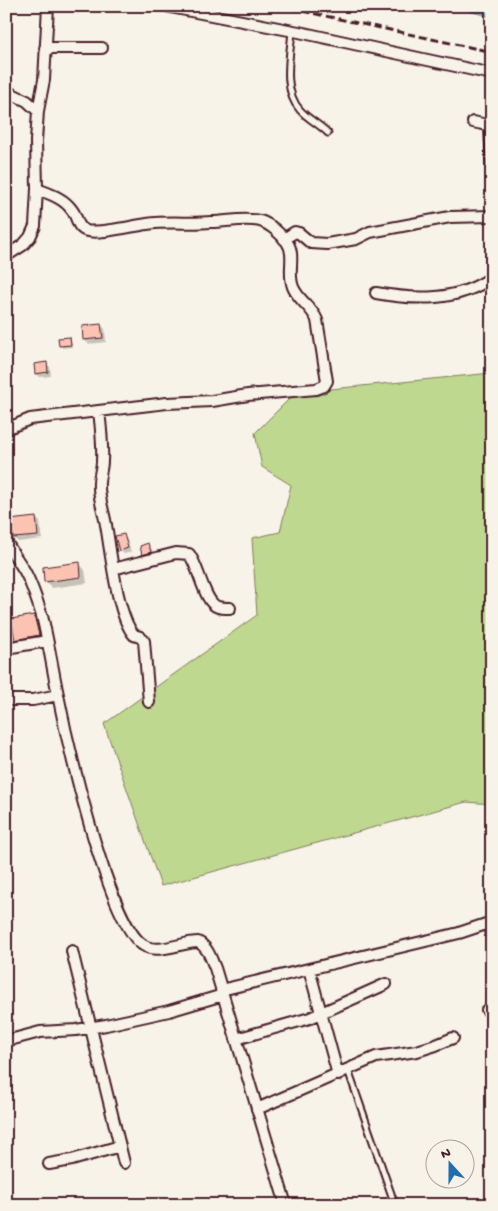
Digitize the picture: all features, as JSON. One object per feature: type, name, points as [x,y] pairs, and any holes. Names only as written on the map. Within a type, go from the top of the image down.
[{"type":"street","points":[[6,256],[23,245],[30,237],[35,226],[37,189],[36,141],[38,111],[44,80],[48,6]]},
{"type":"street","points":[[165,6],[492,74]]},
{"type":"street","points":[[45,48],[102,48]]},
{"type":"street","points":[[6,91],[27,101],[38,111]]},
{"type":"street","points":[[473,122],[491,126],[492,165]]},
{"type":"street","points":[[6,429],[30,419],[167,403],[212,401],[248,395],[316,389],[324,386],[327,381],[317,320],[293,288],[290,248],[284,239],[266,223],[250,220],[211,223],[158,222],[86,231],[77,224],[74,212],[67,204],[37,189]]},
{"type":"street","points":[[284,239],[295,232],[311,243],[327,244],[356,239],[370,232],[450,217],[492,216]]},
{"type":"street","points":[[376,293],[418,298],[457,294],[473,289],[492,277]]},
{"type":"street","points":[[99,411],[102,435],[102,461],[98,484],[113,569],[126,623],[134,635],[144,641],[149,702]]},
{"type":"street","points":[[6,541],[31,585],[42,616],[58,696],[82,794],[102,864],[118,908],[135,939],[144,946],[162,948],[198,942],[203,944],[211,957],[286,1205]]},
{"type":"street","points":[[113,569],[176,553],[188,554],[194,560],[207,596],[212,604],[218,608],[230,608]]},
{"type":"street","points":[[6,648],[48,641]]},
{"type":"street","points":[[6,700],[33,700],[58,696]]},
{"type":"street","points":[[6,1041],[40,1032],[90,1028],[169,1011],[222,992],[308,969],[459,933],[492,922]]},
{"type":"street","points":[[72,950],[124,1163]]},
{"type":"street","points":[[308,969],[338,1075]]},
{"type":"street","points":[[236,1039],[310,1018],[386,984]]},
{"type":"street","points":[[257,1109],[376,1057],[417,1051],[453,1038]]},
{"type":"street","points":[[49,1164],[72,1160],[120,1146]]},
{"type":"lane","points":[[292,31],[289,77],[292,98],[302,112],[328,132]]},
{"type":"lane","points":[[348,1070],[394,1205]]},
{"type":"green space","points":[[492,373],[492,804],[466,802],[161,886],[104,724],[257,615],[252,538],[280,532],[291,485],[262,467],[255,433],[292,396],[321,390]]},
{"type":"water","points":[[449,6],[492,6],[492,17]]},
{"type":"building","points":[[101,324],[103,338],[83,340],[82,326]]},
{"type":"building","points":[[70,337],[71,345],[59,346],[58,338]]},
{"type":"building","points":[[47,362],[48,372],[35,374],[34,364]]},
{"type":"building","points":[[36,517],[38,536],[13,538],[9,520]]},
{"type":"building","points":[[124,534],[128,548],[119,551],[115,536]]},
{"type":"building","points":[[148,543],[151,552],[142,555],[140,546]]},
{"type":"building","points":[[80,562],[81,577],[44,582],[43,567]]},
{"type":"building","points":[[34,615],[39,635],[15,640],[11,619]]},
{"type":"railway","points":[[279,6],[492,52]]}]
